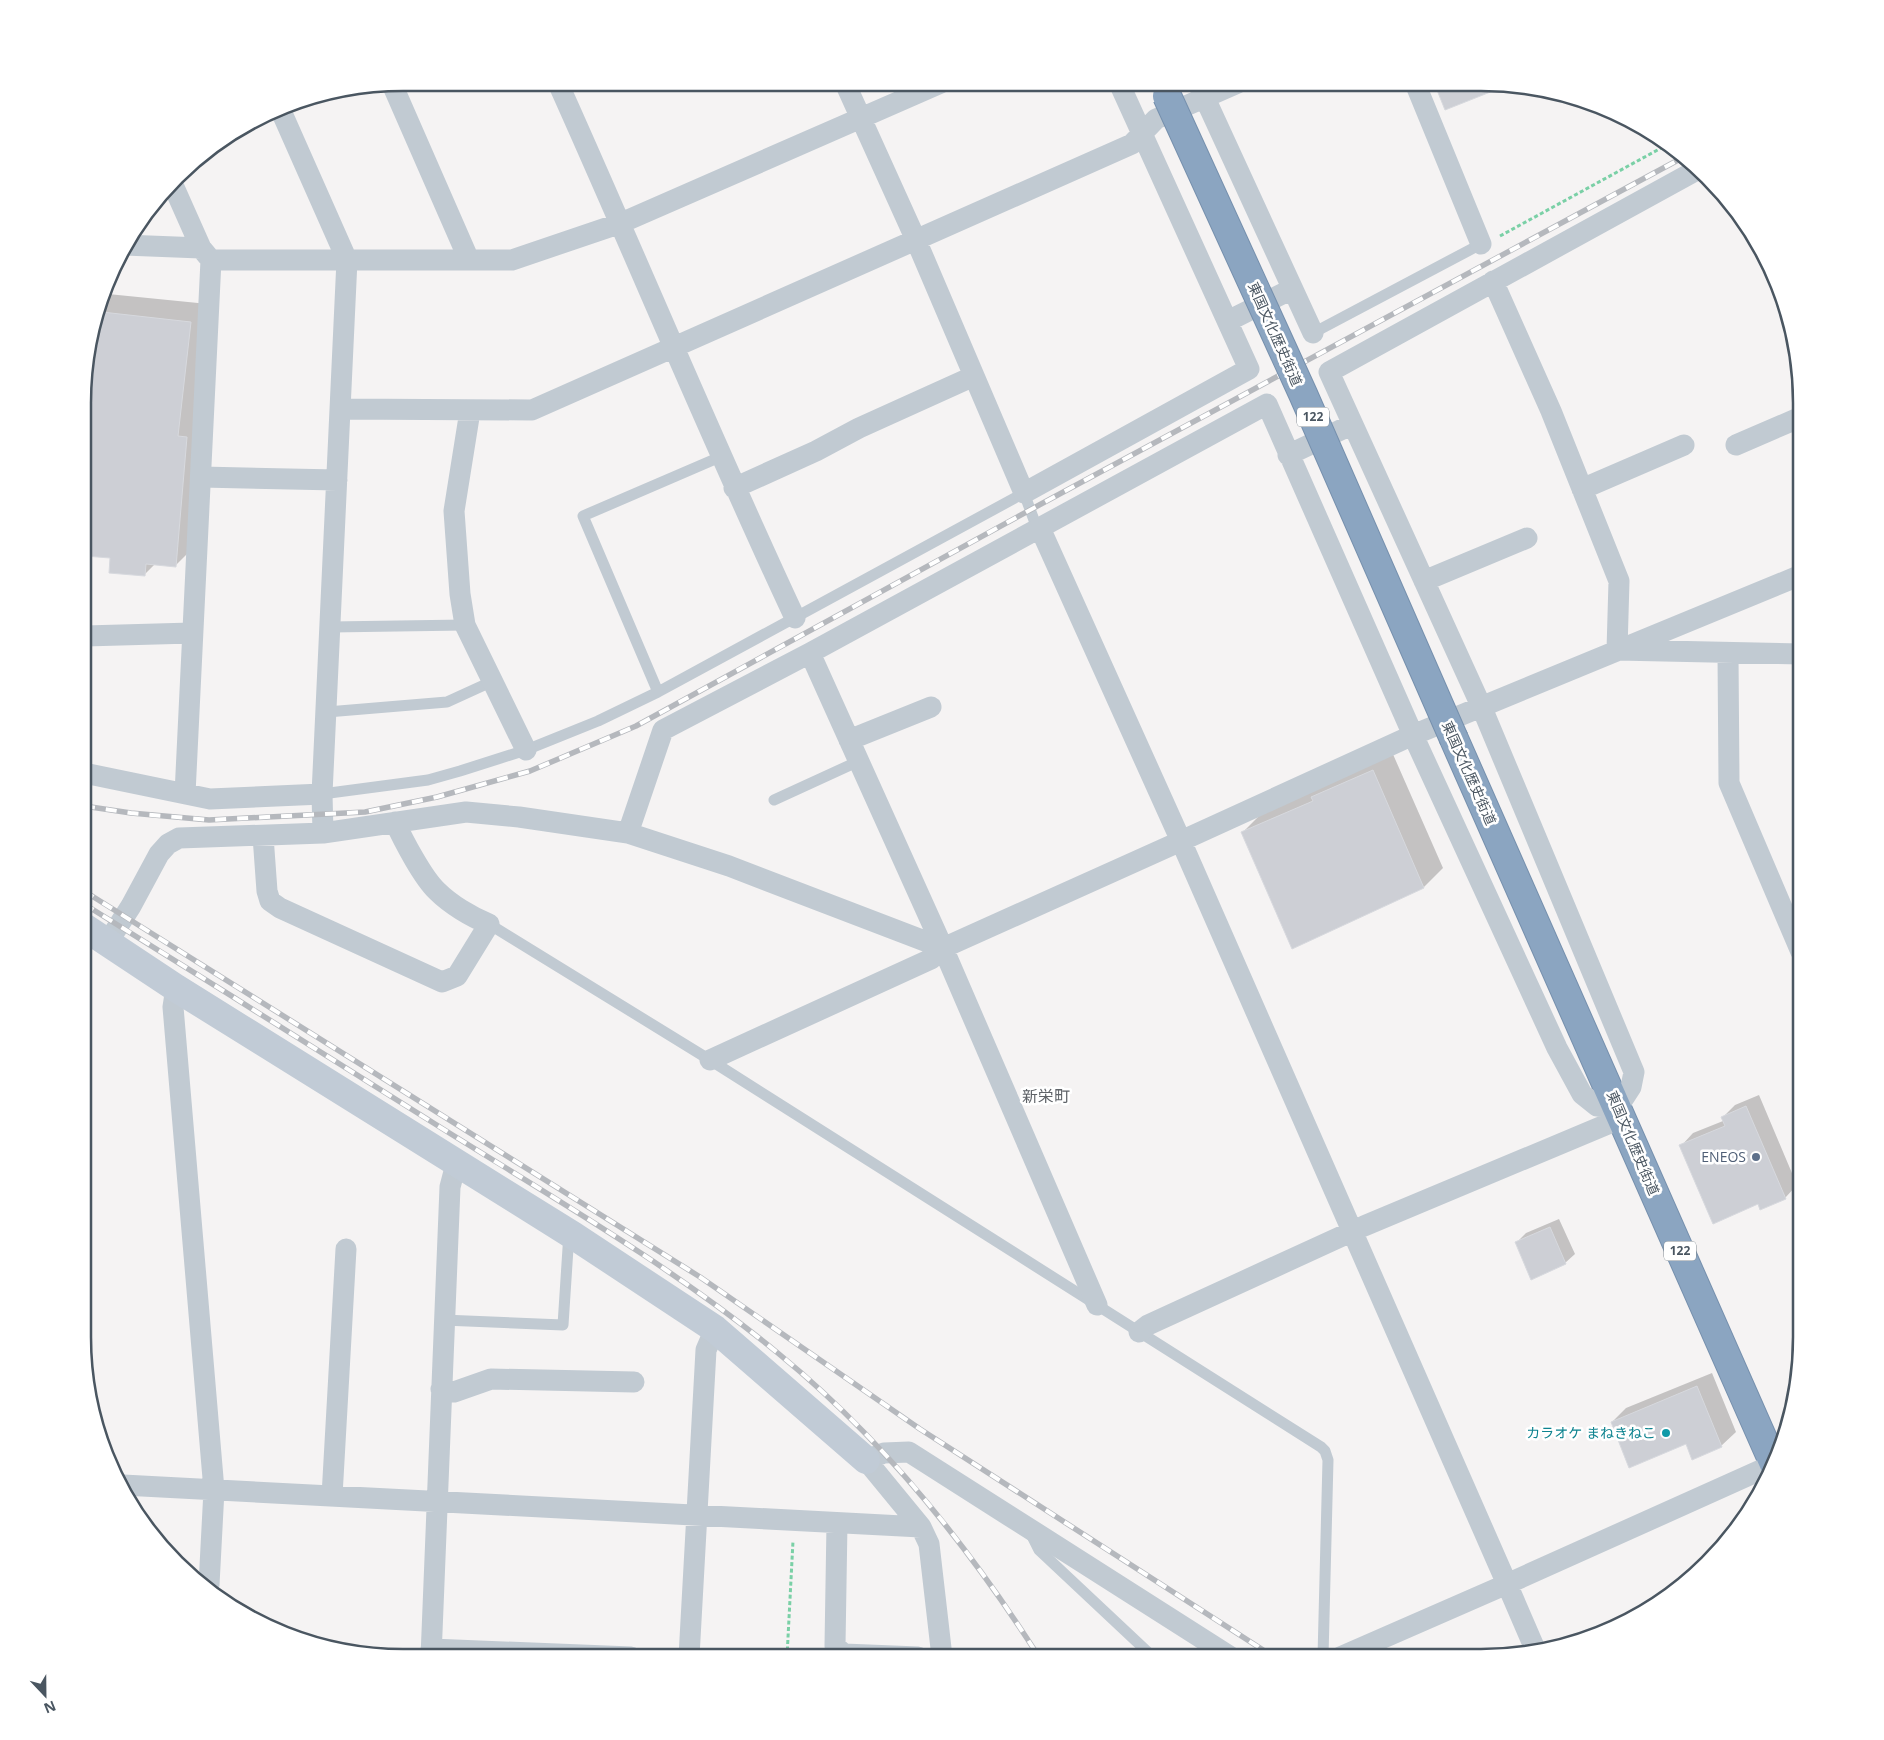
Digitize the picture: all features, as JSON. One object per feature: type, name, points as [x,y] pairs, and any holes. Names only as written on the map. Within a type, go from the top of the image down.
[{"type":"highway","name":"東国文化歴史街道","points":[[1165,91],[1298,385],[1770,1454]]},
{"type":"street","points":[[395,91],[468,260]]},
{"type":"street","points":[[562,91],[621,223],[720,457],[795,618]]},
{"type":"street","points":[[849,91],[916,240],[1024,493],[1249,369],[1123,91]]},
{"type":"street","points":[[134,246],[206,254],[347,260],[512,260],[621,223],[922,91]]},
{"type":"street","points":[[341,409],[532,410],[1132,144],[1141,132],[1156,119],[1199,91]]},
{"type":"street","points":[[1201,91],[1313,333]]},
{"type":"street","points":[[1418,91],[1481,244]]},
{"type":"street","points":[[282,116],[347,260],[322,794],[323,833]]},
{"type":"street","points":[[1139,1332],[1148,1325],[1620,1112],[1631,1087],[1634,1072],[1482,708],[1328,372],[1692,173]]},
{"type":"street","points":[[175,190],[206,254],[201,477],[185,794]]},
{"type":"street","points":[[1493,281],[1551,411],[1619,581],[1617,650]]},
{"type":"street","points":[[1228,321],[1292,290]]},
{"type":"street","points":[[734,488],[816,451],[859,428],[974,376]]},
{"type":"street","points":[[628,833],[663,730],[810,653],[1267,404],[1413,736],[1556,1048],[1582,1094],[1597,1106],[1620,1112]]},
{"type":"street","points":[[470,411],[454,511],[460,594],[465,625],[526,750]]},
{"type":"street","points":[[1736,445],[1793,420]]},
{"type":"street","points":[[1288,455],[1351,425]]},
{"type":"street","points":[[1582,489],[1684,445]]},
{"type":"street","points":[[201,477],[337,480]]},
{"type":"street","points":[[1040,528],[1181,841],[1534,1644]]},
{"type":"street","points":[[1424,581],[1527,538]]},
{"type":"street","points":[[710,1060],[931,959],[943,948],[1413,736],[1793,578]]},
{"type":"street","points":[[91,636],[192,634]]},
{"type":"street","points":[[1617,650],[1793,654]]},
{"type":"street","points":[[810,653],[943,948],[1097,1304]]},
{"type":"street","points":[[1728,654],[1729,782],[1793,933]]},
{"type":"street","points":[[849,740],[931,707]]},
{"type":"street","points":[[91,774],[210,798],[322,794]]},
{"type":"street","points":[[108,942],[132,906],[159,854],[168,844],[179,838],[323,833],[466,812],[519,817],[628,833],[730,866],[943,948]]},
{"type":"street","points":[[263,836],[266,891],[270,901],[280,908],[442,982],[457,976],[489,924],[477,919],[436,891],[395,822]]},
{"type":"street","points":[[91,932],[176,988],[569,1234],[714,1329],[866,1460],[920,1527],[929,1544],[941,1649]]},
{"type":"street","points":[[176,988],[173,1008],[214,1490],[209,1581]]},
{"type":"street","points":[[431,1649],[443,1320],[450,1187],[456,1164]]},
{"type":"street","points":[[332,1496],[346,1249]]},
{"type":"street","points":[[689,1649],[706,1350],[714,1329]]},
{"type":"street","points":[[441,1389],[454,1392],[491,1379],[634,1382]]},
{"type":"street","points":[[866,1460],[884,1453],[909,1452],[1219,1649]]},
{"type":"street","points":[[1358,1649],[1764,1469]]},
{"type":"street","points":[[129,1485],[920,1527]]},
{"type":"street","points":[[837,1523],[835,1646],[838,1649]]},
{"type":"lane","points":[[1313,333],[1481,244]]},
{"type":"lane","points":[[658,692],[583,516],[720,457]]},
{"type":"lane","points":[[322,794],[428,780],[526,750],[598,721],[658,692],[1024,493],[1034,520],[1040,528]]},
{"type":"lane","points":[[331,627],[465,625]]},
{"type":"lane","points":[[327,712],[447,702],[493,681]]},
{"type":"lane","points":[[774,800],[859,761]]},
{"type":"lane","points":[[489,924],[710,1060],[1097,1304],[1325,1451],[1328,1460],[1322,1649]]},
{"type":"lane","points":[[443,1320],[563,1325],[569,1234]]},
{"type":"lane","points":[[1027,1526],[1039,1550],[1144,1649]]},
{"type":"path","points":[[1481,244],[1661,149]]},
{"type":"path","points":[[787,1649],[794,1520]]},
{"type":"building","points":[[1437,91],[1492,92],[1445,110]]},
{"type":"building","points":[[105,312],[191,322],[178,436],[187,437],[176,567],[146,564],[145,576],[109,573],[110,558],[91,556],[92,382],[97,342]]},
{"type":"building","points":[[1373,770],[1424,888],[1292,949],[1241,832],[1313,801],[1311,797]]},
{"type":"building","points":[[1746,1106],[1786,1199],[1760,1210],[1758,1204],[1713,1224],[1679,1145],[1725,1126],[1721,1117]]},
{"type":"building","points":[[1550,1227],[1566,1264],[1531,1280],[1515,1242]]},
{"type":"building","name":"カラオケ まねきねこ","points":[[1697,1386],[1722,1447],[1692,1460],[1686,1444],[1629,1468],[1611,1422]]},
{"type":"railway","points":[[91,807],[131,813],[209,820],[365,812],[437,797],[530,771],[636,726],[1030,510],[1677,161]]},
{"type":"railway","points":[[91,895],[700,1277],[920,1429],[1262,1649]]},
{"type":"railway","points":[[91,908],[618,1238],[740,1323],[817,1387],[888,1457],[953,1534],[983,1574],[1034,1649]]},
{"type":"place","name":"ENEOS","points":[[1756,1157]]},
{"type":"place","name":"カラオケ まねきねこ","points":[[1666,1433]]},
{"type":"district","name":"新栄町","points":[[1046,1096]]}]
